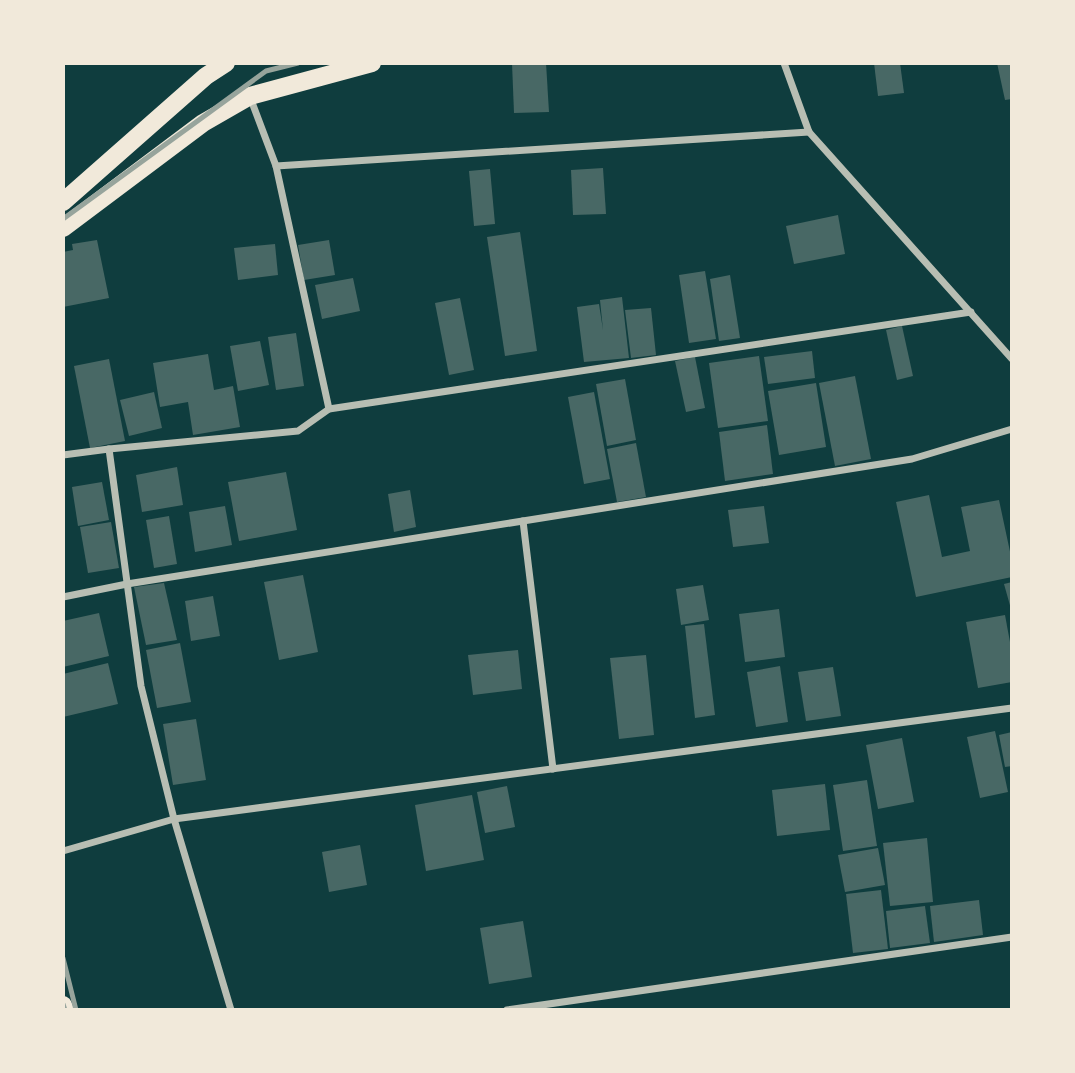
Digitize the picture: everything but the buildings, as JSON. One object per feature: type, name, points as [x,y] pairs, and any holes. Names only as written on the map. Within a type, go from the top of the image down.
[{"type":"main road","points":[[68,194],[206,76],[226,63]]},
{"type":"main road","points":[[63,228],[203,123],[250,96],[372,63]]},
{"type":"street","points":[[784,63],[809,132],[1012,359]]},
{"type":"street","points":[[250,96],[276,166],[329,409]]},
{"type":"street","points":[[276,166],[809,132]]},
{"type":"street","points":[[63,455],[298,431],[329,409],[971,312]]},
{"type":"street","points":[[63,597],[127,584],[912,459],[1012,429]]},
{"type":"street","points":[[109,449],[141,687],[174,819],[231,1010]]},
{"type":"street","points":[[523,521],[553,769]]},
{"type":"street","points":[[63,851],[174,819],[1012,708]]},
{"type":"street","points":[[508,1010],[1012,937]]},
{"type":"railway","points":[[63,219],[266,71],[298,63]]},
{"type":"railway","points":[[63,958],[76,1010]]},
{"type":"railway","points":[[63,1004],[65,1010]]}]
